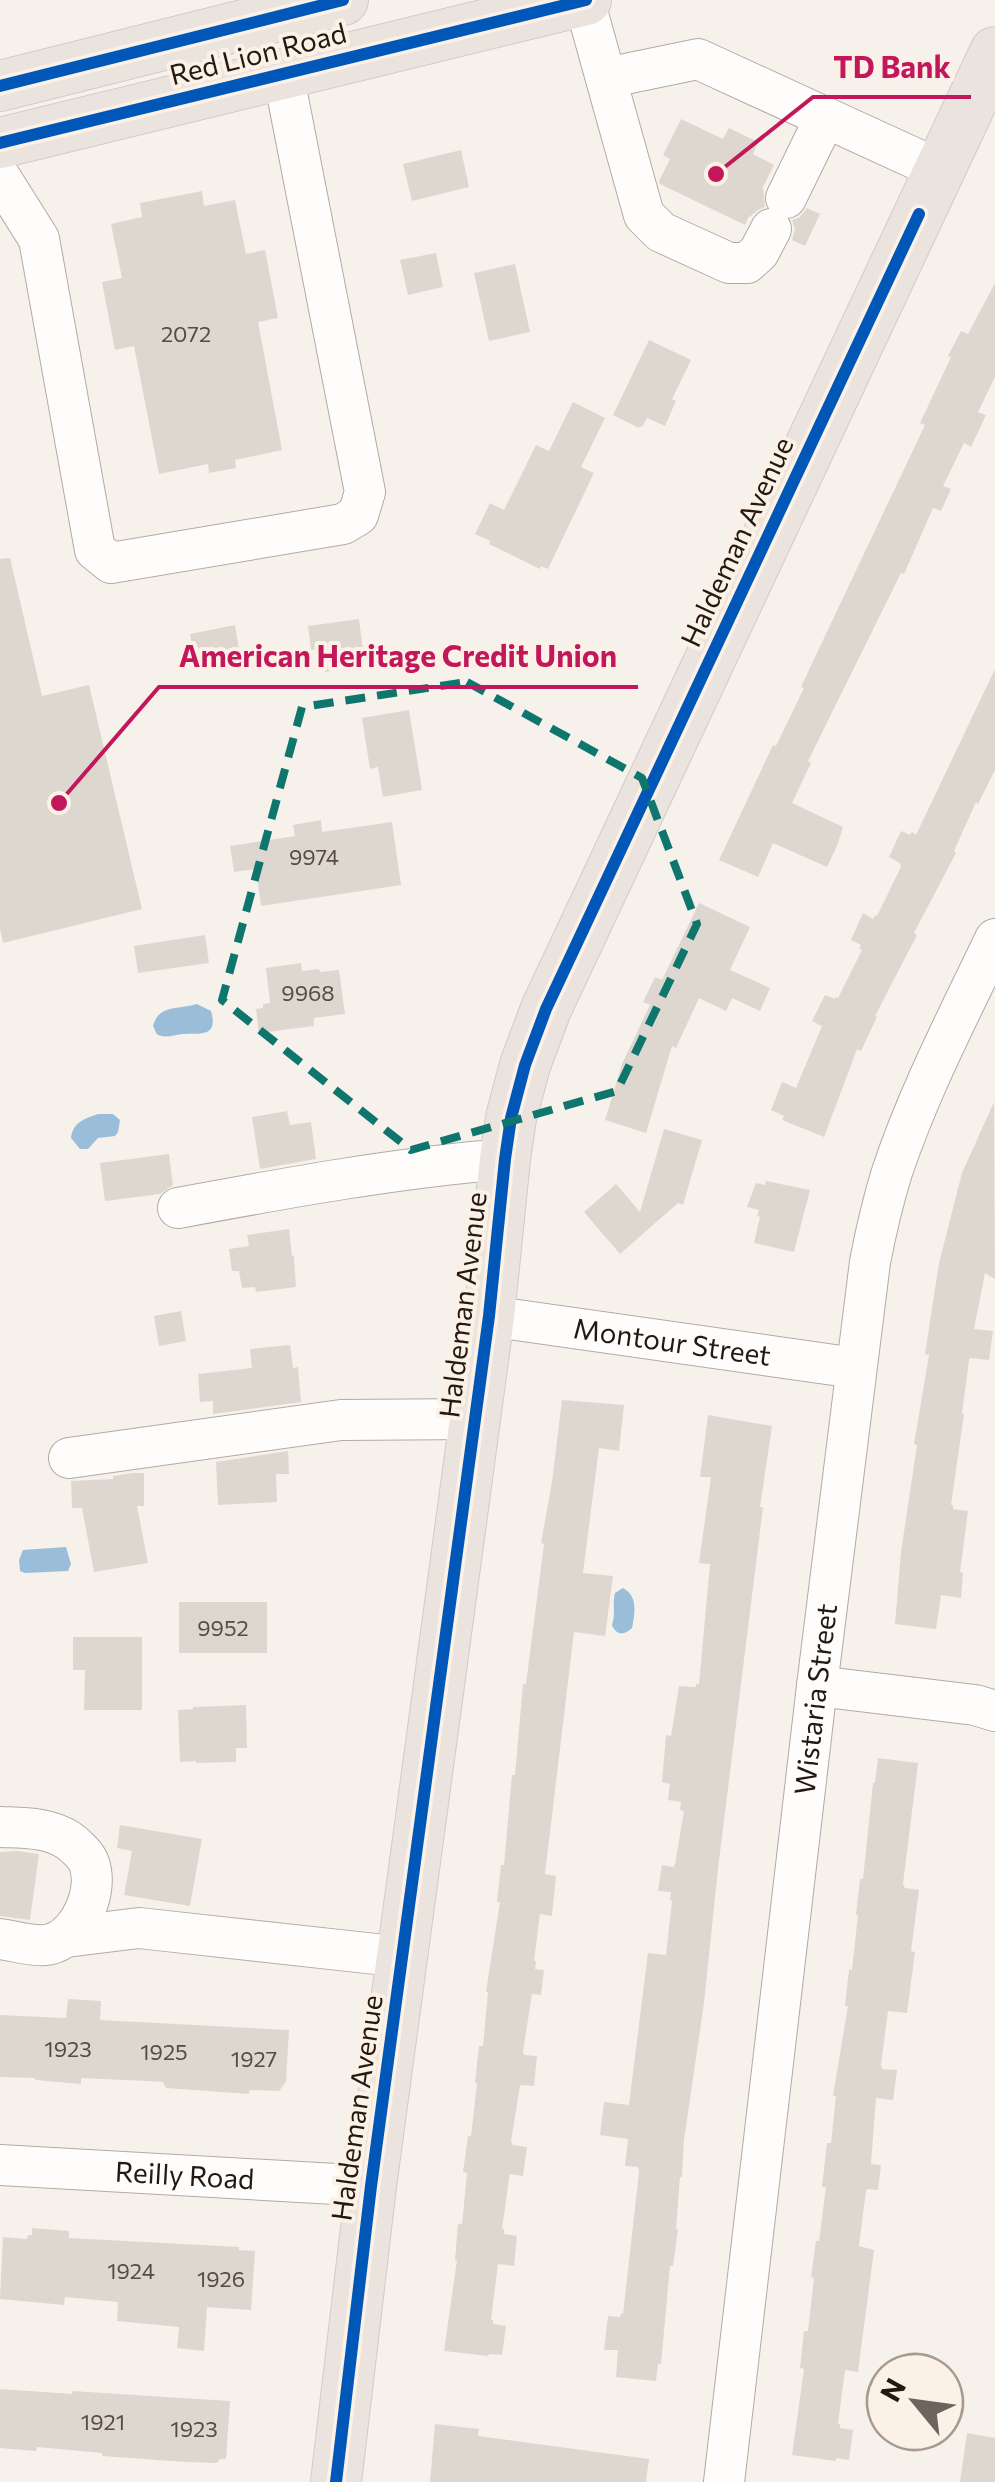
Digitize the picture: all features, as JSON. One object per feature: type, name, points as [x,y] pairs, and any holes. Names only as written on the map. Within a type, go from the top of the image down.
[{"type":"main road","name":"Red Lion Road","points":[[0,86],[268,10],[344,0]]},
{"type":"main road","name":"Red Lion Road","points":[[0,143],[585,0]]},
{"type":"main road","name":"Haldeman Avenue","points":[[336,2482],[371,2186],[489,1316],[505,1159],[525,1065],[546,1008],[995,52]]},
{"type":"street","points":[[585,0],[644,216],[661,232],[729,263],[747,262],[759,252],[825,118]]},
{"type":"street","points":[[606,78],[698,59],[940,170]]},
{"type":"street","points":[[0,178],[39,238],[96,550],[111,563],[343,524],[358,515],[366,492],[283,73]]},
{"type":"street","name":"Wistaria Street","points":[[724,2482],[870,1262],[891,1174],[920,1098],[991,957]]},
{"type":"street","points":[[178,1208],[321,1182],[505,1159]]},
{"type":"street","name":"Montour Street","points":[[489,1316],[855,1368]]},
{"type":"street","points":[[69,1458],[341,1420],[475,1419]]},
{"type":"street","points":[[817,1686],[974,1705],[995,1711]]},
{"type":"street","points":[[0,1827],[49,1830],[72,1843],[89,1862],[92,1883],[84,1915],[66,1937]]},
{"type":"street","points":[[92,1883],[140,1928]]},
{"type":"street","points":[[0,1939],[50,1945],[66,1937],[140,1928],[402,1956]]},
{"type":"street","name":"Reilly Road","points":[[0,2165],[371,2186]]},
{"type":"highlighted area","points":[[467,682],[642,778],[697,924],[617,1091],[411,1150],[222,1000],[302,707]]},
{"type":"water","points":[[197,1004],[211,1011],[210,1030],[166,1036],[156,1033],[153,1026],[160,1014]]},
{"type":"water","points":[[98,1114],[113,1114],[120,1120],[118,1132],[98,1138],[88,1149],[80,1149],[71,1138],[74,1128]]},
{"type":"water","points":[[66,1547],[71,1564],[68,1571],[20,1571],[23,1550]]},
{"type":"water","points":[[623,1588],[633,1600],[634,1611],[632,1628],[620,1633],[612,1625],[615,1593]]},
{"type":"building","points":[[681,119],[723,139],[729,128],[758,142],[753,154],[774,165],[763,187],[765,207],[748,218],[745,225],[660,184],[670,159],[663,155]]},
{"type":"building","points":[[461,150],[469,187],[412,201],[403,164]]},
{"type":"building","points":[[202,191],[204,206],[235,200],[246,254],[265,250],[278,318],[258,322],[282,450],[235,460],[236,468],[209,473],[208,464],[159,474],[134,346],[115,350],[102,282],[122,278],[111,224],[142,217],[140,203]]},
{"type":"building","points":[[807,208],[820,214],[805,246],[792,240],[792,220]]},
{"type":"building","points":[[436,253],[443,287],[408,295],[400,260]]},
{"type":"building","points":[[515,264],[530,332],[489,341],[474,273]]},
{"type":"building","points":[[995,283],[995,377],[978,412],[986,415],[971,447],[964,443],[943,486],[951,489],[941,511],[933,508],[904,574],[901,573],[808,761],[811,763],[792,803],[843,827],[827,867],[773,843],[758,877],[719,860],[804,688],[801,687],[925,425],[920,423],[951,357],[948,356],[961,331],[968,334]]},
{"type":"building","points":[[649,340],[691,360],[672,399],[676,401],[665,426],[647,418],[639,428],[613,415]]},
{"type":"building","points":[[573,402],[605,418],[581,467],[594,473],[548,569],[540,569],[475,534],[490,503],[504,510],[536,445],[549,451]]},
{"type":"building","points":[[10,558],[42,696],[89,685],[142,909],[3,943],[0,559]]},
{"type":"building","points":[[359,619],[365,666],[325,672],[322,649],[311,650],[308,626]]},
{"type":"building","points":[[235,625],[240,656],[196,665],[190,634]]},
{"type":"building","points":[[995,669],[995,770],[976,802],[956,853],[914,933],[917,935],[861,1051],[857,1049],[824,1137],[782,1120],[784,1116],[771,1110],[782,1082],[796,1088],[822,1026],[812,1021],[825,995],[838,998],[862,950],[861,945],[851,940],[863,913],[873,919],[877,916],[901,867],[889,857],[901,831],[916,835]]},
{"type":"building","points":[[409,710],[422,790],[383,797],[378,767],[370,769],[362,718]]},
{"type":"building","points":[[321,820],[322,832],[392,822],[401,885],[261,906],[256,869],[234,872],[230,846],[295,836],[293,825]]},
{"type":"building","points":[[699,903],[750,927],[730,970],[770,988],[760,1011],[732,998],[726,1011],[699,998],[676,1048],[672,1046],[646,1133],[605,1120],[622,1064],[650,1005],[643,1002],[655,977],[662,980]]},
{"type":"building","points":[[205,935],[209,963],[138,973],[134,946]]},
{"type":"building","points":[[301,963],[302,971],[339,970],[345,1014],[314,1018],[314,1026],[259,1033],[256,1009],[270,1003],[266,968]]},
{"type":"building","points":[[994,1102],[995,1279],[985,1273],[974,1329],[993,1331],[989,1360],[969,1360],[951,1505],[953,1509],[968,1511],[960,1572],[961,1598],[941,1595],[936,1629],[895,1624],[939,1263],[962,1173]]},
{"type":"building","points":[[287,1111],[290,1125],[311,1122],[316,1159],[260,1169],[252,1117]]},
{"type":"building","points":[[664,1129],[702,1140],[683,1205],[678,1203],[620,1254],[584,1212],[616,1184],[640,1212]]},
{"type":"building","points":[[169,1154],[173,1185],[160,1194],[105,1201],[100,1163]]},
{"type":"building","points":[[766,1181],[810,1190],[794,1252],[754,1243],[759,1210],[747,1207],[756,1183],[765,1185]]},
{"type":"building","points":[[289,1229],[296,1287],[256,1292],[255,1287],[242,1288],[239,1271],[232,1271],[229,1249],[249,1246],[247,1235]]},
{"type":"building","points":[[181,1311],[186,1341],[159,1346],[154,1316]]},
{"type":"building","points":[[290,1345],[293,1368],[298,1367],[301,1402],[213,1414],[213,1401],[200,1402],[198,1374],[252,1368],[250,1349]]},
{"type":"building","points":[[562,1400],[624,1405],[619,1451],[599,1448],[583,1573],[613,1576],[605,1636],[574,1632],[545,1874],[556,1876],[552,1916],[540,1914],[534,1961],[535,1969],[544,1970],[541,1995],[532,1994],[523,2052],[537,2056],[534,2086],[520,2085],[511,2142],[527,2147],[523,2176],[510,2174],[502,2229],[504,2234],[517,2236],[514,2266],[498,2264],[491,2320],[506,2326],[502,2355],[488,2356],[444,2351],[523,1684]]},
{"type":"building","points":[[708,1415],[772,1426],[704,2003],[684,2140],[678,2229],[656,2381],[616,2377],[618,2350],[604,2350],[608,2316],[623,2314],[639,2172],[638,2167],[625,2166],[628,2139],[600,2135],[604,2102],[629,2105],[648,1953],[666,1955],[671,1892],[658,1891],[662,1865],[675,1864],[684,1811],[680,1810],[681,1802],[668,1800],[670,1784],[662,1782],[666,1735],[671,1736],[679,1686],[699,1684],[710,1564],[699,1563],[711,1477],[700,1477]]},
{"type":"building","points":[[288,1451],[289,1474],[276,1474],[277,1502],[218,1505],[216,1462]]},
{"type":"building","points":[[144,1473],[144,1506],[137,1506],[148,1563],[94,1572],[82,1508],[72,1508],[71,1481],[113,1479]]},
{"type":"building","points":[[179,1602],[267,1602],[267,1653],[179,1653]]},
{"type":"building","points":[[73,1637],[142,1637],[142,1710],[84,1710],[85,1670],[73,1670]]},
{"type":"building","points":[[246,1705],[247,1748],[236,1748],[236,1762],[180,1762],[178,1710]]},
{"type":"building","points":[[878,1758],[918,1763],[903,1884],[905,1888],[919,1890],[907,2013],[888,2011],[881,2065],[882,2069],[897,2070],[893,2100],[876,2098],[871,2164],[881,2165],[878,2190],[866,2191],[859,2246],[874,2250],[858,2372],[845,2370],[838,2424],[853,2430],[849,2460],[836,2461],[792,2455],[804,2369],[800,2368],[804,2331],[808,2331],[814,2278],[811,2277],[826,2187],[822,2187],[827,2143],[831,2143],[833,2096]]},
{"type":"building","points":[[120,1825],[202,1839],[190,1906],[124,1895],[132,1851],[117,1848]]},
{"type":"building","points":[[0,1852],[39,1854],[30,1920],[0,1916]]},
{"type":"building","points":[[68,1999],[101,2001],[100,2020],[289,2030],[286,2082],[279,2091],[252,2090],[249,2094],[166,2088],[163,2082],[81,2078],[81,2084],[0,2077],[0,2015],[66,2018]]},
{"type":"building","points":[[32,2228],[69,2231],[69,2238],[255,2251],[251,2310],[207,2307],[204,2351],[177,2348],[179,2327],[117,2321],[118,2302],[65,2297],[64,2305],[0,2299],[3,2237],[27,2239]]},
{"type":"building","points":[[0,2389],[230,2401],[226,2459],[217,2463],[186,2462],[37,2447],[36,2451],[0,2448]]},
{"type":"building","points":[[435,2424],[479,2429],[478,2436],[649,2459],[646,2482],[430,2482]]},
{"type":"building","points":[[967,2433],[995,2438],[995,2482],[960,2482]]},
{"type":"cycle path","points":[[0,86],[343,0]]},
{"type":"cycle path","points":[[0,143],[586,0]]},
{"type":"cycle path","points":[[336,2482],[371,2186],[489,1316],[511,1118],[546,1009],[919,214]]},
{"type":"place","name":"TD Bank","points":[[716,174]]},
{"type":"place","name":"American Heritage Credit Union","points":[[59,803]]}]
